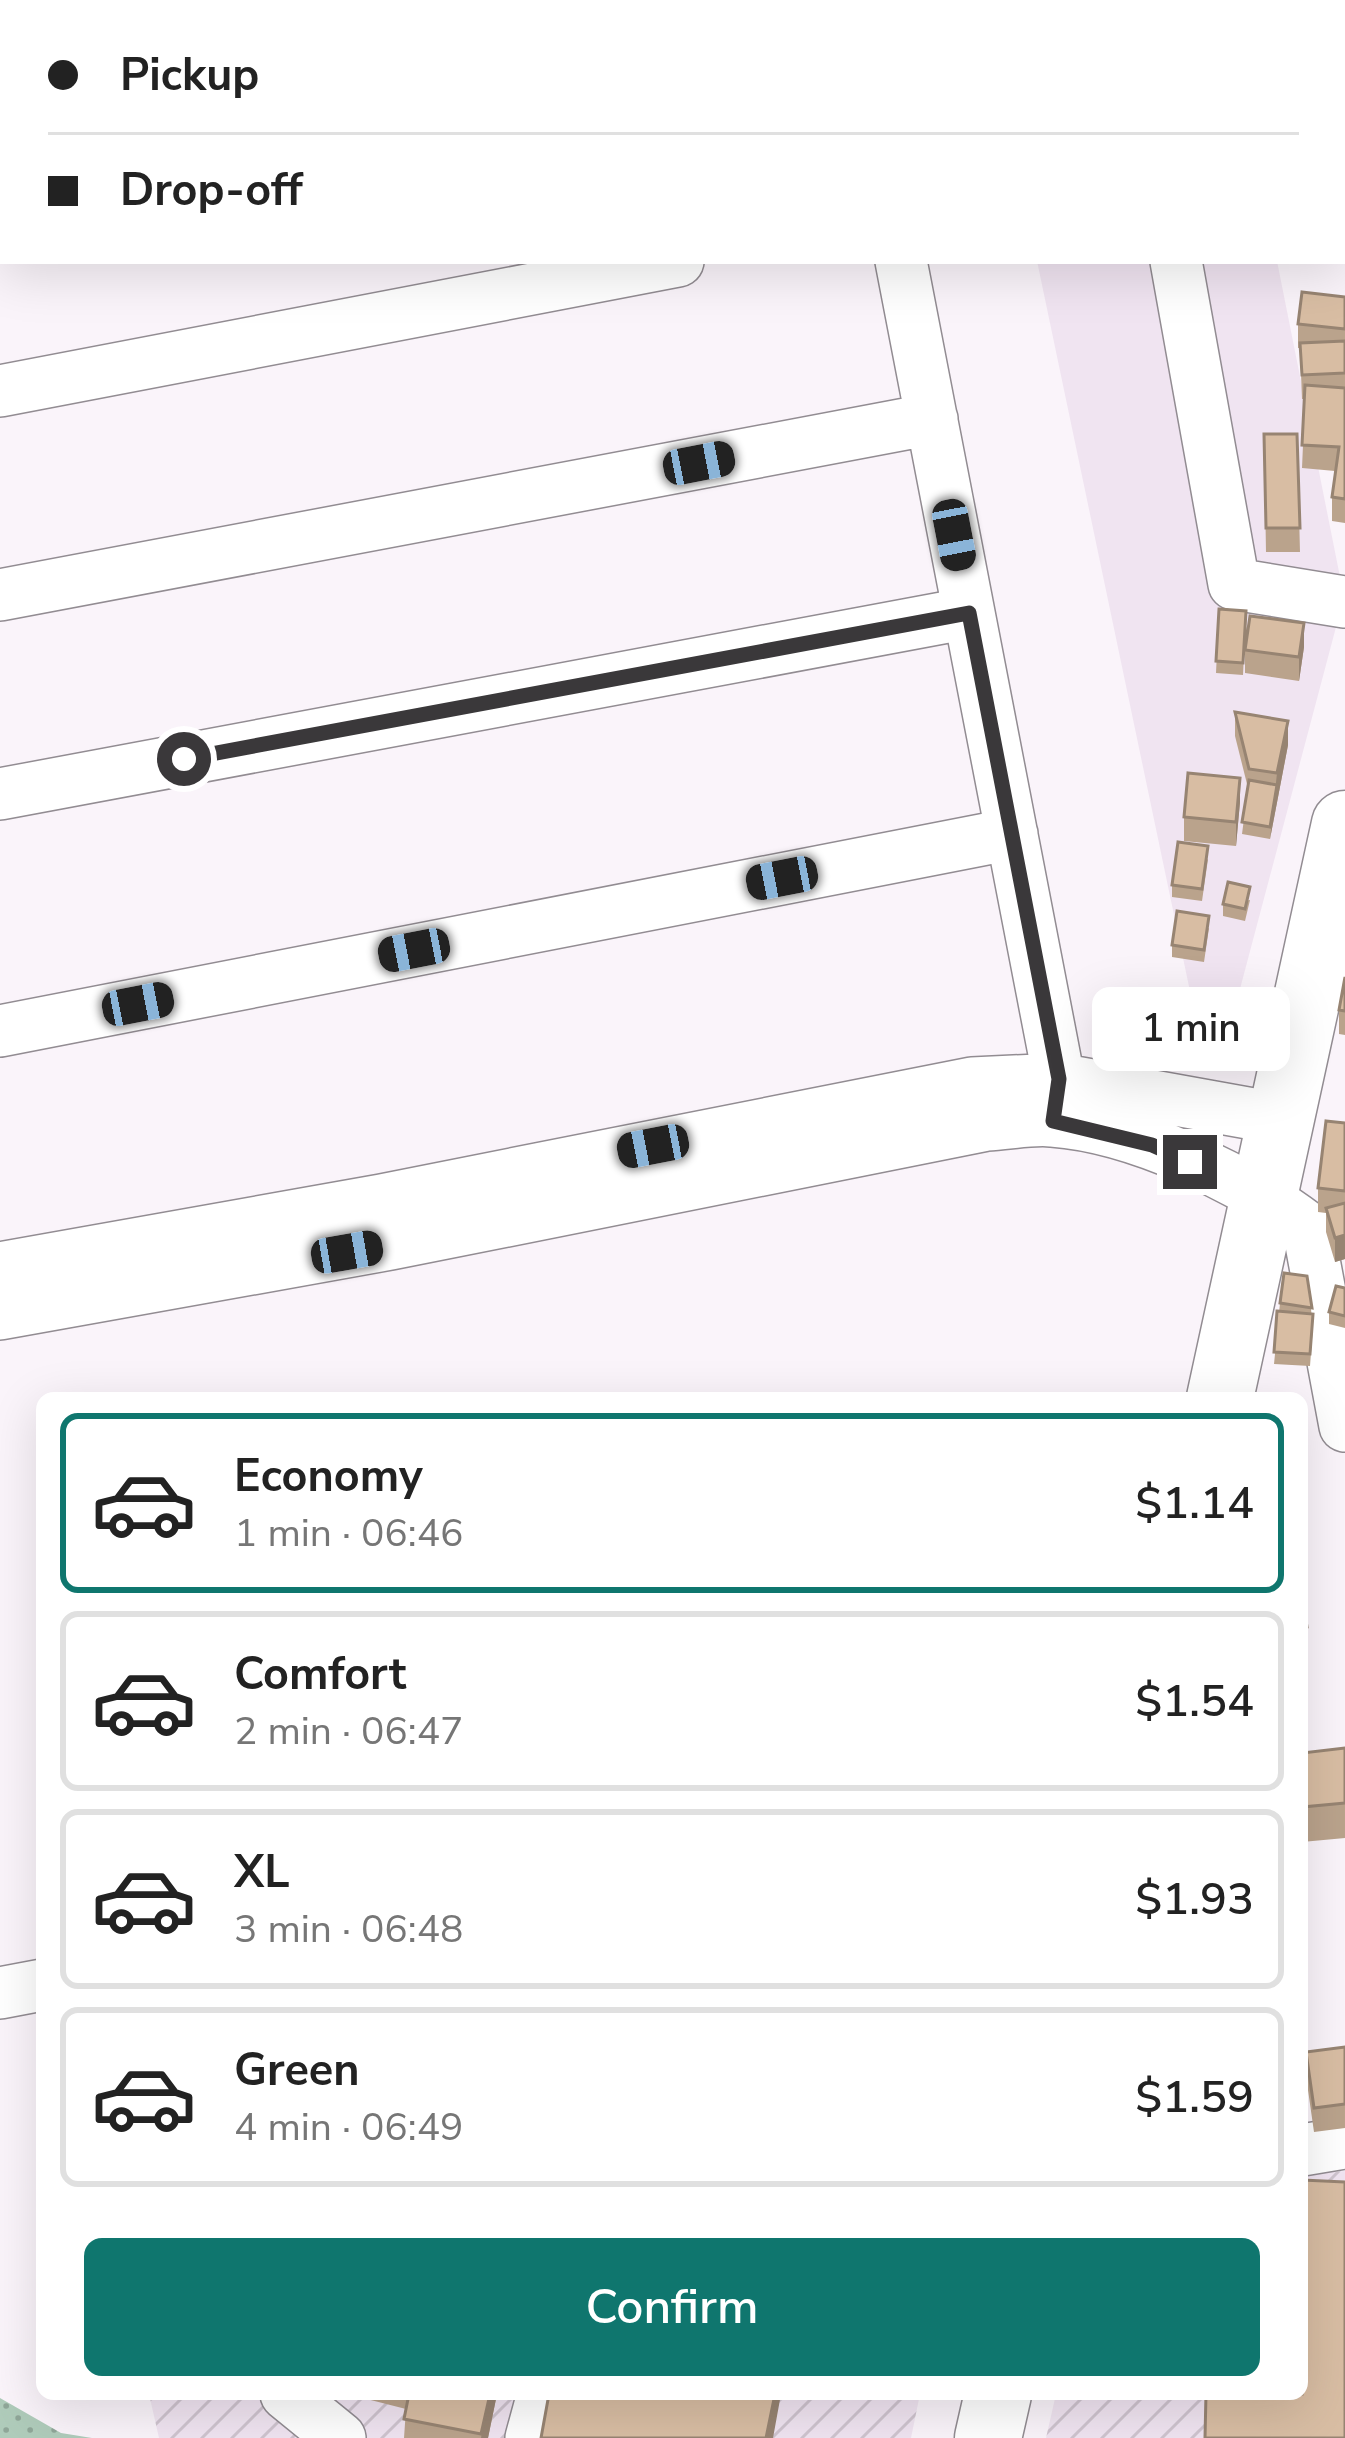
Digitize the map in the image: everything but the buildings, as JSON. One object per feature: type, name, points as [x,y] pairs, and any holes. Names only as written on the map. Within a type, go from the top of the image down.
[{"type":"highway","points":[[1221,1392],[1345,824]]},
{"type":"highway","points":[[988,2438],[997,2400]]},
{"type":"street","points":[[0,391],[662,264]]},
{"type":"street","points":[[902,264],[1012,834],[1056,1100]]},
{"type":"street","points":[[1177,264],[1234,584],[1345,602]]},
{"type":"street","points":[[0,595],[932,419]]},
{"type":"street","points":[[0,794],[969,613]]},
{"type":"street","points":[[0,1030],[1012,834]]},
{"type":"street","points":[[0,1268],[381,1200],[971,1083],[1056,1100],[1281,1119]]},
{"type":"street","points":[[0,1314],[391,1244],[986,1125],[1056,1100],[1265,1195],[1308,1228],[1345,1426]]},
{"type":"street","points":[[0,1994],[36,1986]]},
{"type":"street","points":[[1308,2149],[1345,2143]]},
{"type":"street","points":[[293,2400],[340,2438]]},
{"type":"street","points":[[531,2438],[541,2400]]},
{"type":"shaded area","points":[[1038,264],[1278,264],[1344,597],[1223,1053],[1200,1039]]},
{"type":"shaded area","points":[[1345,2171],[1345,2438],[1046,2438],[1055,2400],[1308,2400],[1308,2174]]},
{"type":"shaded area","points":[[150,2400],[919,2400],[911,2438],[159,2438]]},
{"type":"green space","points":[[0,2398],[61,2433],[92,2438],[0,2438]]},
{"type":"route","points":[[184,759],[969,613],[1059,1079],[1053,1121],[1152,1145],[1190,1162]]}]
